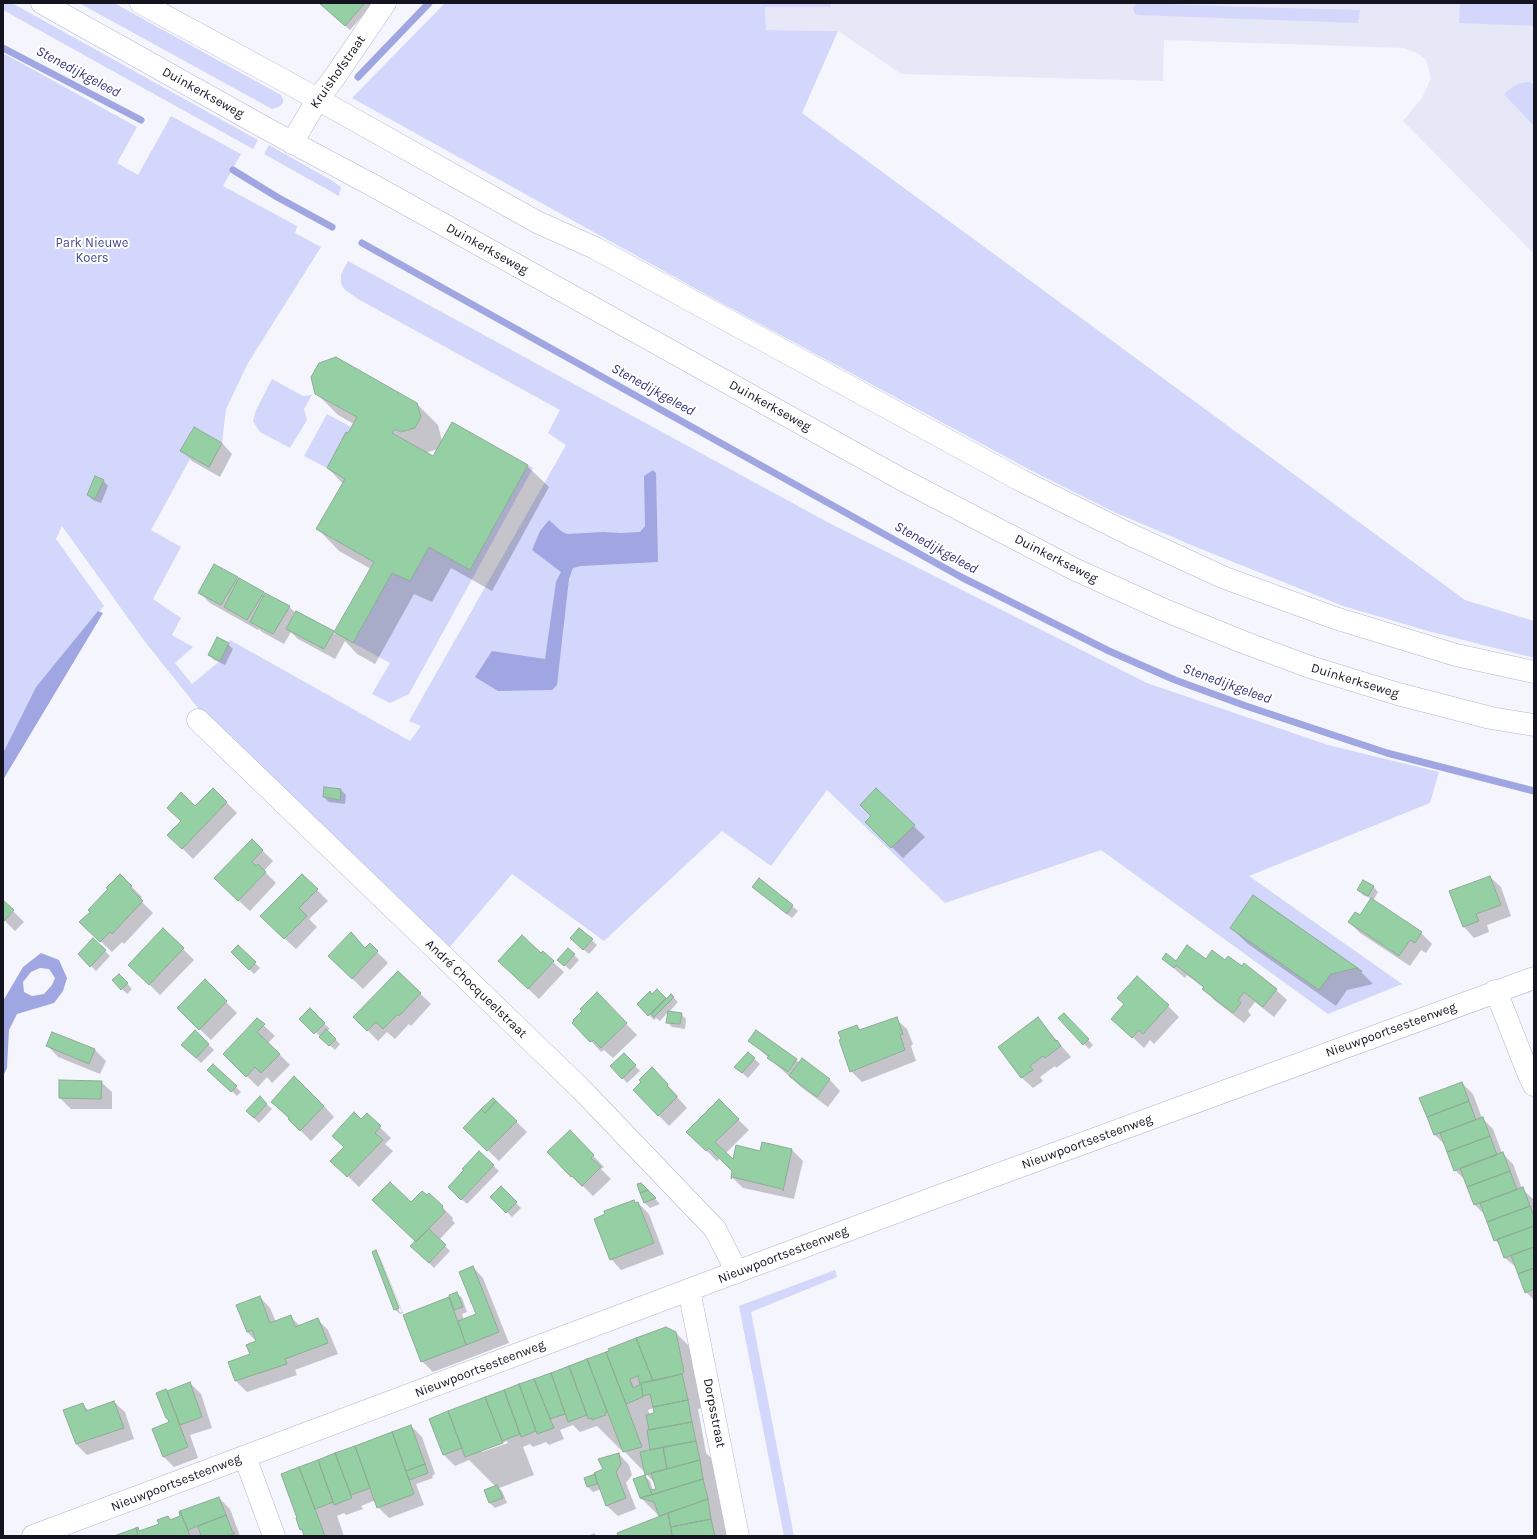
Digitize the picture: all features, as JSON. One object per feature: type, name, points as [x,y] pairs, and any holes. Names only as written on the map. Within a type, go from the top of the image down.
[{"type":"main road","name":"Duinkerkseweg","points":[[42,3],[900,479],[1074,569],[1169,612],[1310,667],[1398,694],[1491,718],[1534,725]]},
{"type":"main road","points":[[141,3],[538,222],[595,248],[1022,481],[1129,534],[1225,578],[1335,618],[1456,655],[1534,672]]},
{"type":"main road","name":"Kruishofstraat","points":[[292,143],[317,100],[334,78],[385,3]]},
{"type":"main road","points":[[1398,694],[1474,725],[1534,738]]},
{"type":"main road","name":"André Chocqueelstraat","points":[[198,720],[581,1089],[715,1229],[732,1262],[735,1273]]},
{"type":"main road","name":"Nieuwpoortsesteenweg","points":[[34,1536],[689,1290],[1495,991],[1534,978]]},
{"type":"main road","points":[[1495,991],[1534,1085]]},
{"type":"main road","name":"Dorpsstraat","points":[[689,1290],[738,1536]]},
{"type":"main road","points":[[245,1457],[274,1536]]},
{"type":"shaded area","points":[[831,3],[1534,3],[1534,254],[1403,121],[1422,98],[1431,78],[1426,60],[1419,54],[1403,48],[1164,40],[1163,81],[901,74],[838,31],[766,30],[765,7],[831,7]]},
{"type":"green space","points":[[3,3],[12,3],[258,140],[253,149],[3,10]]},
{"type":"green space","points":[[79,3],[114,3],[281,95],[283,103],[279,107],[272,109]]},
{"type":"green space","points":[[445,3],[831,3],[831,7],[765,7],[766,30],[838,31],[802,113],[1465,600],[1534,621],[1534,658],[1428,631],[1343,606],[1196,547],[1114,512],[1032,471],[727,306],[352,98]]},
{"type":"green space","points":[[1138,3],[1360,10],[1358,23],[1138,15],[1135,14],[1133,9]]},
{"type":"green space","points":[[1460,3],[1534,3],[1534,26],[1459,23]]},
{"type":"green space","name":"Park Nieuwe Koers","points":[[3,53],[137,127],[117,163],[138,175],[171,116],[241,154],[223,186],[297,226],[295,233],[321,247],[248,363],[226,409],[222,443],[193,427],[181,451],[190,459],[151,530],[181,547],[153,599],[181,618],[172,635],[193,647],[175,663],[192,684],[220,661],[230,640],[410,741],[421,726],[409,721],[566,445],[548,433],[560,410],[358,299],[344,289],[341,283],[341,274],[348,261],[831,524],[1147,683],[1328,745],[1439,772],[1430,803],[1249,876],[1402,984],[1328,1014],[1101,850],[945,903],[827,790],[771,866],[722,831],[604,941],[512,874],[449,948],[206,718],[146,643],[62,526],[56,539],[104,606],[36,687],[3,753]]},
{"type":"green space","points":[[1529,82],[1534,84],[1534,126],[1504,94],[1514,86]]},
{"type":"green space","points":[[269,145],[341,187],[339,196],[264,154]]},
{"type":"green space","points":[[272,379],[303,396],[312,395],[304,409],[307,420],[290,448],[260,432],[253,421],[256,410]]},
{"type":"green space","points":[[327,414],[351,427],[348,433],[346,432],[327,468],[304,456]]},
{"type":"green space","points":[[528,465],[533,468],[409,694],[390,703],[372,694],[390,663],[353,643],[392,573],[410,581],[429,547],[470,570]]},
{"type":"green space","points":[[835,1270],[837,1277],[751,1312],[794,1536],[784,1536],[739,1306]]},
{"type":"water","points":[[653,470],[656,473],[658,562],[581,566],[573,568],[569,579],[557,685],[552,690],[498,691],[475,677],[492,651],[545,659],[556,582],[561,572],[532,550],[540,531],[549,520],[561,531],[567,534],[640,532],[645,526],[644,476]]},
{"type":"water","points":[[98,611],[103,613],[3,780],[3,753],[36,687]]},
{"type":"water","points":[[41,953],[59,960],[67,978],[63,991],[54,1003],[17,1014],[9,1030],[7,1068],[3,1076],[3,1001],[23,967]],"holes":[[[40,968],[49,969],[55,978],[52,985],[44,994],[32,996],[24,992],[23,982],[31,972]]]},
{"type":"building","points":[[319,3],[365,3],[345,26]]},
{"type":"building","points":[[336,357],[417,403],[421,417],[415,428],[401,432],[395,429],[392,433],[433,456],[452,422],[528,465],[470,570],[429,547],[410,581],[392,573],[353,643],[334,632],[374,562],[316,529],[345,479],[327,468],[346,432],[348,433],[357,417],[315,394],[311,377],[319,363]]},
{"type":"building","points":[[194,427],[222,443],[209,467],[180,451]]},
{"type":"building","points":[[95,476],[104,480],[95,499],[87,495]]},
{"type":"building","points":[[214,564],[238,577],[221,605],[198,593]]},
{"type":"building","points":[[239,578],[264,592],[247,620],[224,607]]},
{"type":"building","points":[[265,593],[290,606],[273,634],[250,622]]},
{"type":"building","points":[[296,611],[334,631],[324,649],[286,629]]},
{"type":"building","points":[[217,637],[229,643],[220,661],[208,655]]},
{"type":"building","points":[[324,787],[341,789],[340,800],[323,797]]},
{"type":"building","points":[[213,788],[227,802],[182,849],[167,835],[181,821],[167,808],[181,792],[195,806]]},
{"type":"building","points":[[876,788],[915,825],[891,848],[865,822],[871,816],[860,805]]},
{"type":"building","points":[[252,839],[263,850],[252,862],[256,866],[258,864],[266,872],[238,901],[214,878]]},
{"type":"building","points":[[120,874],[132,886],[130,888],[143,901],[112,934],[110,932],[100,942],[79,922],[90,912],[88,910]]},
{"type":"building","points":[[302,874],[318,889],[299,908],[307,916],[284,939],[260,916]]},
{"type":"building","points":[[1490,876],[1501,905],[1476,914],[1479,921],[1463,927],[1449,891]]},
{"type":"building","points":[[759,878],[793,905],[787,914],[752,887]]},
{"type":"building","points":[[1363,880],[1374,886],[1368,896],[1357,890]]},
{"type":"building","points":[[1253,895],[1362,971],[1361,972],[1356,968],[1331,974],[1319,990],[1230,928]]},
{"type":"building","points":[[1371,898],[1422,932],[1415,943],[1410,940],[1399,956],[1348,922],[1355,912],[1360,915]]},
{"type":"building","points":[[3,900],[14,910],[4,921],[3,920]]},
{"type":"building","points":[[163,928],[184,948],[149,985],[128,965]]},
{"type":"building","points":[[579,928],[593,939],[583,950],[570,938]]},
{"type":"building","points":[[351,932],[365,948],[370,943],[378,951],[352,979],[328,956]]},
{"type":"building","points":[[522,935],[541,953],[543,951],[554,961],[528,989],[498,961]]},
{"type":"building","points":[[93,938],[106,950],[90,967],[78,954]]},
{"type":"building","points":[[238,945],[256,962],[249,970],[231,952]]},
{"type":"building","points":[[1187,945],[1206,959],[1212,950],[1225,960],[1228,956],[1242,966],[1244,963],[1277,989],[1263,1007],[1244,992],[1238,1000],[1241,1003],[1233,1013],[1202,989],[1204,987],[1176,965],[1174,968],[1162,959],[1166,953],[1176,961]]},
{"type":"building","points":[[568,948],[575,954],[564,966],[557,960]]},
{"type":"building","points":[[398,971],[421,993],[399,1016],[398,1014],[383,1029],[376,1022],[367,1031],[353,1017]]},
{"type":"building","points":[[119,974],[128,983],[121,990],[112,980]]},
{"type":"building","points":[[1137,976],[1169,1005],[1143,1034],[1139,1030],[1132,1038],[1111,1019],[1124,1004],[1117,998]]},
{"type":"building","points":[[205,979],[227,1001],[199,1030],[177,1008]]},
{"type":"building","points":[[657,989],[666,998],[648,1016],[637,1004],[650,991],[652,994]]},
{"type":"building","points":[[597,992],[627,1023],[601,1048],[593,1040],[590,1042],[572,1023],[582,1011],[580,1009]]},
{"type":"building","points":[[671,994],[674,997],[654,1017],[651,1014]]},
{"type":"building","points":[[310,1008],[325,1023],[314,1034],[299,1019]]},
{"type":"building","points":[[668,1011],[682,1013],[680,1024],[666,1023]]},
{"type":"building","points":[[1064,1013],[1089,1039],[1083,1045],[1058,1018]]},
{"type":"building","points":[[897,1017],[903,1034],[900,1035],[905,1050],[850,1072],[839,1040],[841,1039],[838,1032],[857,1025],[859,1030]]},
{"type":"building","points":[[1038,1017],[1061,1046],[1045,1058],[1043,1056],[1030,1066],[1033,1070],[1021,1078],[998,1047]]},
{"type":"building","points":[[257,1018],[265,1024],[257,1032],[280,1054],[261,1073],[255,1067],[246,1077],[223,1054]]},
{"type":"building","points":[[326,1029],[336,1039],[329,1046],[319,1037]]},
{"type":"building","points":[[195,1030],[209,1044],[196,1058],[181,1045]]},
{"type":"building","points":[[756,1030],[797,1059],[788,1072],[767,1058],[769,1056],[748,1041]]},
{"type":"building","points":[[52,1032],[95,1049],[89,1064],[46,1046]]},
{"type":"building","points":[[748,1052],[755,1058],[742,1073],[734,1067]]},
{"type":"building","points":[[624,1053],[636,1065],[622,1079],[610,1066]]},
{"type":"building","points":[[802,1058],[830,1079],[817,1097],[789,1076]]},
{"type":"building","points":[[213,1064],[237,1086],[231,1092],[207,1070]]},
{"type":"building","points":[[652,1067],[668,1084],[667,1086],[677,1097],[658,1116],[633,1090],[641,1082],[639,1080]]},
{"type":"building","points":[[294,1076],[324,1106],[300,1131],[288,1119],[290,1118],[271,1102]]},
{"type":"building","points":[[59,1080],[102,1081],[101,1099],[59,1098]]},
{"type":"building","points":[[1462,1082],[1469,1101],[1427,1117],[1419,1098]]},
{"type":"building","points":[[260,1096],[267,1104],[254,1118],[246,1111]]},
{"type":"building","points":[[493,1098],[496,1101],[485,1113],[481,1109]]},
{"type":"building","points":[[719,1099],[739,1119],[715,1142],[733,1159],[736,1145],[760,1151],[762,1142],[792,1149],[783,1191],[782,1189],[732,1177],[731,1179],[732,1171],[709,1148],[706,1151],[686,1132]]},
{"type":"building","points":[[496,1101],[517,1121],[487,1151],[463,1128],[481,1109],[485,1113]]},
{"type":"building","points":[[1469,1101],[1476,1120],[1434,1135],[1427,1117]]},
{"type":"building","points":[[354,1112],[361,1119],[367,1113],[381,1126],[375,1133],[383,1140],[347,1177],[330,1161],[344,1147],[332,1136]]},
{"type":"building","points":[[1483,1117],[1490,1136],[1447,1152],[1440,1133]]},
{"type":"building","points":[[570,1130],[594,1155],[591,1158],[601,1167],[582,1186],[572,1176],[571,1177],[547,1152]]},
{"type":"building","points":[[1490,1136],[1497,1155],[1454,1171],[1447,1152]]},
{"type":"building","points":[[479,1151],[494,1165],[461,1200],[448,1187]]},
{"type":"building","points":[[1503,1152],[1510,1171],[1467,1187],[1460,1168]]},
{"type":"building","points":[[1510,1171],[1517,1190],[1474,1205],[1467,1187]]},
{"type":"building","points":[[390,1182],[411,1202],[422,1191],[427,1195],[429,1193],[443,1206],[442,1208],[445,1212],[416,1242],[372,1200]]},
{"type":"building","points":[[641,1183],[648,1190],[640,1193],[637,1184]]},
{"type":"building","points":[[501,1186],[517,1202],[506,1213],[490,1197]]},
{"type":"building","points":[[1523,1187],[1530,1206],[1487,1222],[1480,1203]]},
{"type":"building","points":[[648,1190],[656,1198],[644,1203],[640,1193]]},
{"type":"building","points":[[634,1200],[635,1203],[638,1202],[654,1243],[610,1260],[594,1219],[605,1214],[604,1211]]},
{"type":"building","points":[[1530,1206],[1534,1216],[1534,1226],[1494,1241],[1487,1222]]},
{"type":"building","points":[[1534,1226],[1534,1247],[1504,1258],[1497,1239]]},
{"type":"building","points":[[429,1229],[446,1245],[429,1263],[410,1246]]},
{"type":"building","points":[[1534,1247],[1534,1268],[1518,1274],[1511,1255]]},
{"type":"building","points":[[376,1250],[399,1308],[394,1310],[372,1252]]},
{"type":"building","points":[[473,1266],[499,1332],[466,1345],[458,1321],[476,1314],[459,1272]]},
{"type":"building","points":[[1534,1268],[1534,1289],[1525,1293],[1518,1274]]},
{"type":"building","points":[[457,1292],[463,1307],[454,1310],[449,1295]]},
{"type":"building","points":[[260,1296],[270,1323],[291,1315],[295,1327],[318,1318],[328,1343],[285,1359],[287,1364],[235,1381],[228,1362],[250,1354],[246,1345],[256,1341],[252,1330],[247,1332],[236,1305]]},
{"type":"building","points":[[449,1297],[466,1345],[421,1362],[403,1315]]},
{"type":"building","points":[[666,1327],[676,1332],[684,1372],[682,1374],[653,1381],[636,1338]]},
{"type":"building","points":[[636,1338],[653,1381],[641,1383],[643,1397],[626,1404],[606,1352],[609,1351],[608,1349]],"holes":[[[638,1376],[640,1385],[633,1388],[630,1379]]]},
{"type":"building","points":[[606,1352],[642,1447],[623,1452],[587,1359]]},
{"type":"building","points":[[587,1359],[607,1412],[605,1413],[606,1415],[592,1420],[592,1418],[588,1419],[569,1366]]},
{"type":"building","points":[[569,1366],[587,1415],[568,1422],[551,1373]]},
{"type":"building","points":[[551,1373],[565,1414],[550,1419],[534,1379]]},
{"type":"building","points":[[682,1374],[688,1400],[653,1407],[650,1394],[643,1396],[641,1383]]},
{"type":"building","points":[[534,1379],[554,1428],[537,1434],[519,1384]]},
{"type":"building","points":[[190,1382],[202,1417],[180,1425],[167,1391]]},
{"type":"building","points":[[519,1384],[536,1431],[521,1437],[504,1390]]},
{"type":"building","points":[[166,1389],[188,1447],[163,1457],[152,1429],[169,1422],[156,1393]]},
{"type":"building","points":[[504,1390],[520,1434],[502,1441],[485,1397]]},
{"type":"building","points":[[485,1397],[503,1443],[465,1457],[448,1411]]},
{"type":"building","points":[[688,1400],[692,1422],[649,1430],[646,1415],[654,1413],[653,1407]]},
{"type":"building","points":[[114,1401],[124,1428],[76,1444],[63,1410],[83,1403],[86,1411]]},
{"type":"building","points":[[448,1411],[462,1448],[443,1455],[429,1419]]},
{"type":"building","points":[[692,1422],[696,1441],[650,1450],[647,1430]]},
{"type":"building","points":[[411,1425],[425,1464],[406,1471],[392,1432]]},
{"type":"building","points":[[392,1432],[414,1494],[377,1508],[355,1446]]},
{"type":"building","points":[[696,1441],[700,1460],[667,1469],[663,1447]]},
{"type":"building","points":[[355,1446],[370,1488],[351,1495],[335,1453]]},
{"type":"building","points":[[663,1447],[667,1469],[645,1475],[640,1452]]},
{"type":"building","points":[[335,1453],[352,1498],[334,1505],[318,1460]]},
{"type":"building","points":[[619,1453],[621,1464],[616,1472],[626,1498],[606,1506],[594,1473],[603,1469],[598,1459]]},
{"type":"building","points":[[318,1460],[333,1502],[315,1509],[299,1467]]},
{"type":"building","points":[[700,1460],[703,1479],[652,1495],[650,1490],[656,1489],[651,1473]]},
{"type":"building","points":[[425,1464],[428,1473],[409,1480],[406,1471]]},
{"type":"building","points":[[299,1467],[325,1536],[304,1536],[302,1529],[300,1530],[281,1474]]},
{"type":"building","points":[[595,1474],[597,1484],[587,1487],[584,1478]]},
{"type":"building","points":[[645,1475],[652,1495],[640,1498],[633,1479]]},
{"type":"building","points":[[703,1479],[708,1499],[659,1516],[654,1502],[640,1498]]},
{"type":"building","points":[[497,1485],[503,1498],[489,1503],[484,1490]]},
{"type":"building","points":[[219,1497],[226,1515],[188,1530],[180,1511]]},
{"type":"building","points":[[708,1499],[711,1519],[671,1527],[668,1513]]},
{"type":"building","points":[[180,1511],[190,1536],[138,1536],[136,1528],[138,1527],[139,1531],[159,1524],[157,1520],[168,1516],[170,1520],[180,1516]]},
{"type":"building","points":[[668,1513],[672,1536],[618,1536],[617,1533]]},
{"type":"building","points":[[226,1515],[233,1533],[235,1533],[229,1536],[201,1536],[198,1526]]},
{"type":"building","points":[[711,1519],[715,1536],[672,1536],[671,1527]]},
{"type":"building","points":[[136,1528],[138,1536],[114,1536]]},
{"type":"waterway","points":[[358,77],[429,3]]},
{"type":"waterway","name":"Stenedijkgeleed","points":[[3,48],[141,120]]},
{"type":"waterway","name":"Stenedijkgeleed","points":[[233,170],[277,197],[332,227]]},
{"type":"waterway","name":"Stenedijkgeleed","points":[[362,243],[961,577],[1109,651],[1175,680],[1246,706],[1387,753],[1534,791]]}]
